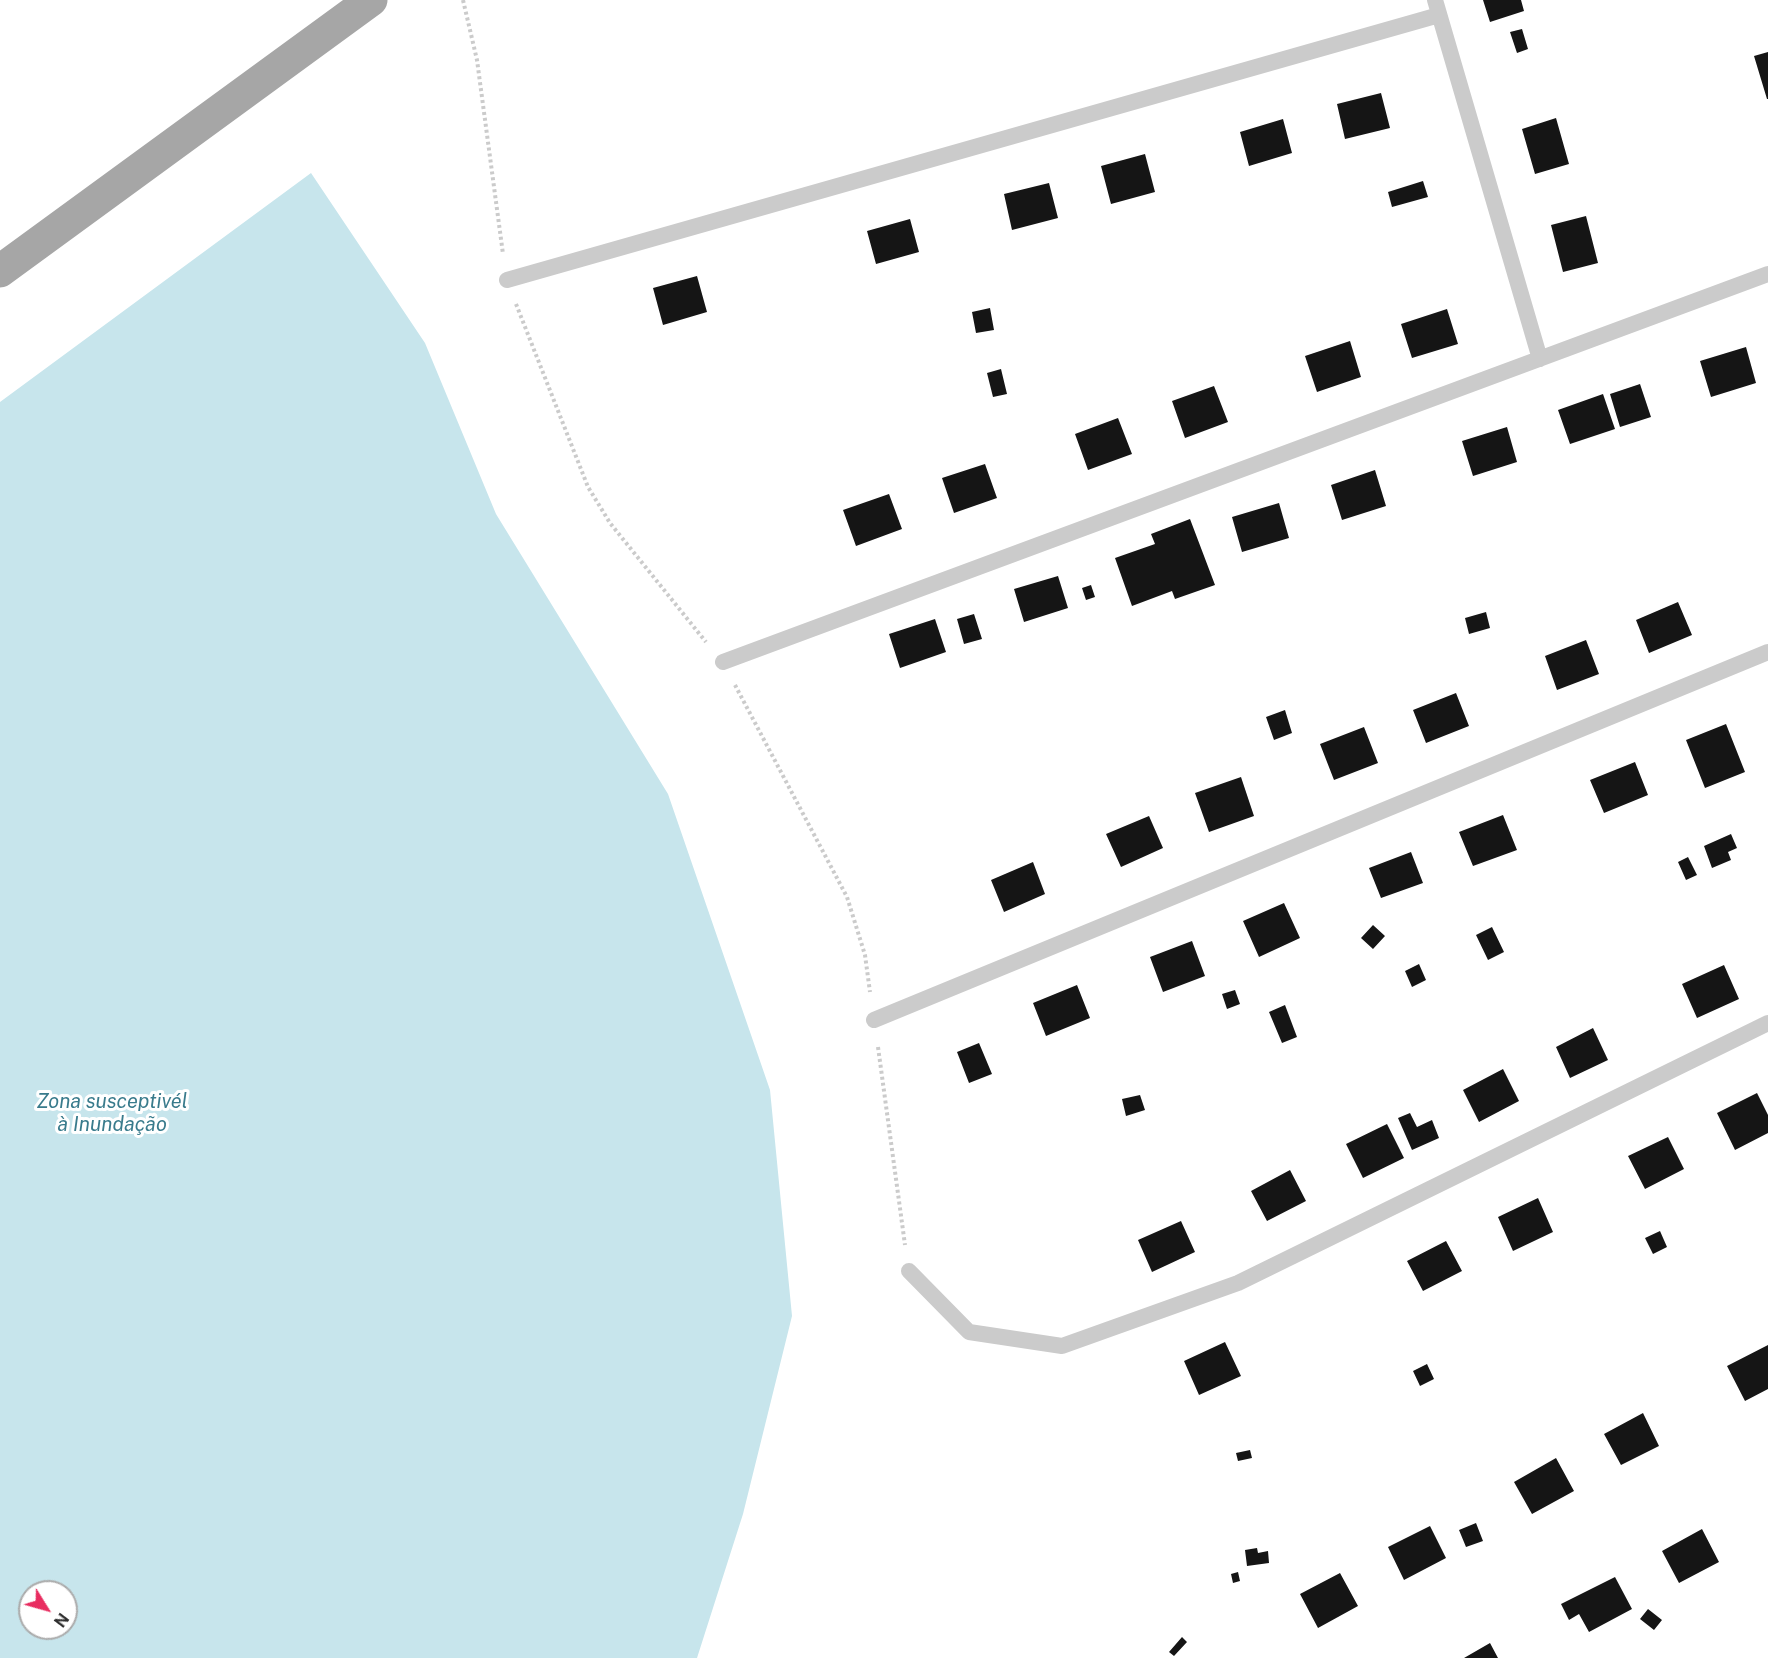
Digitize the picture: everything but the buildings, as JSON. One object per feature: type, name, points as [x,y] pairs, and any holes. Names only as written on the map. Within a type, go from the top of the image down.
[{"type":"main road","points":[[0,271],[371,0]]},
{"type":"lane","points":[[507,280],[1437,8],[1540,359]]},
{"type":"lane","points":[[723,662],[1768,274]]},
{"type":"lane","points":[[874,1020],[1768,652]]},
{"type":"lane","points":[[909,1271],[969,1332],[1062,1346],[1239,1283],[1768,1023]]},
{"type":"path","points":[[463,0],[477,60],[507,280],[588,487],[610,523],[723,662],[847,897],[865,955],[909,1271]]},
{"type":"water","name":"Zona susceptivél à Inundação","points":[[311,173],[425,343],[496,514],[668,794],[770,1090],[792,1316],[743,1514],[697,1658],[0,1658],[0,402]]}]
